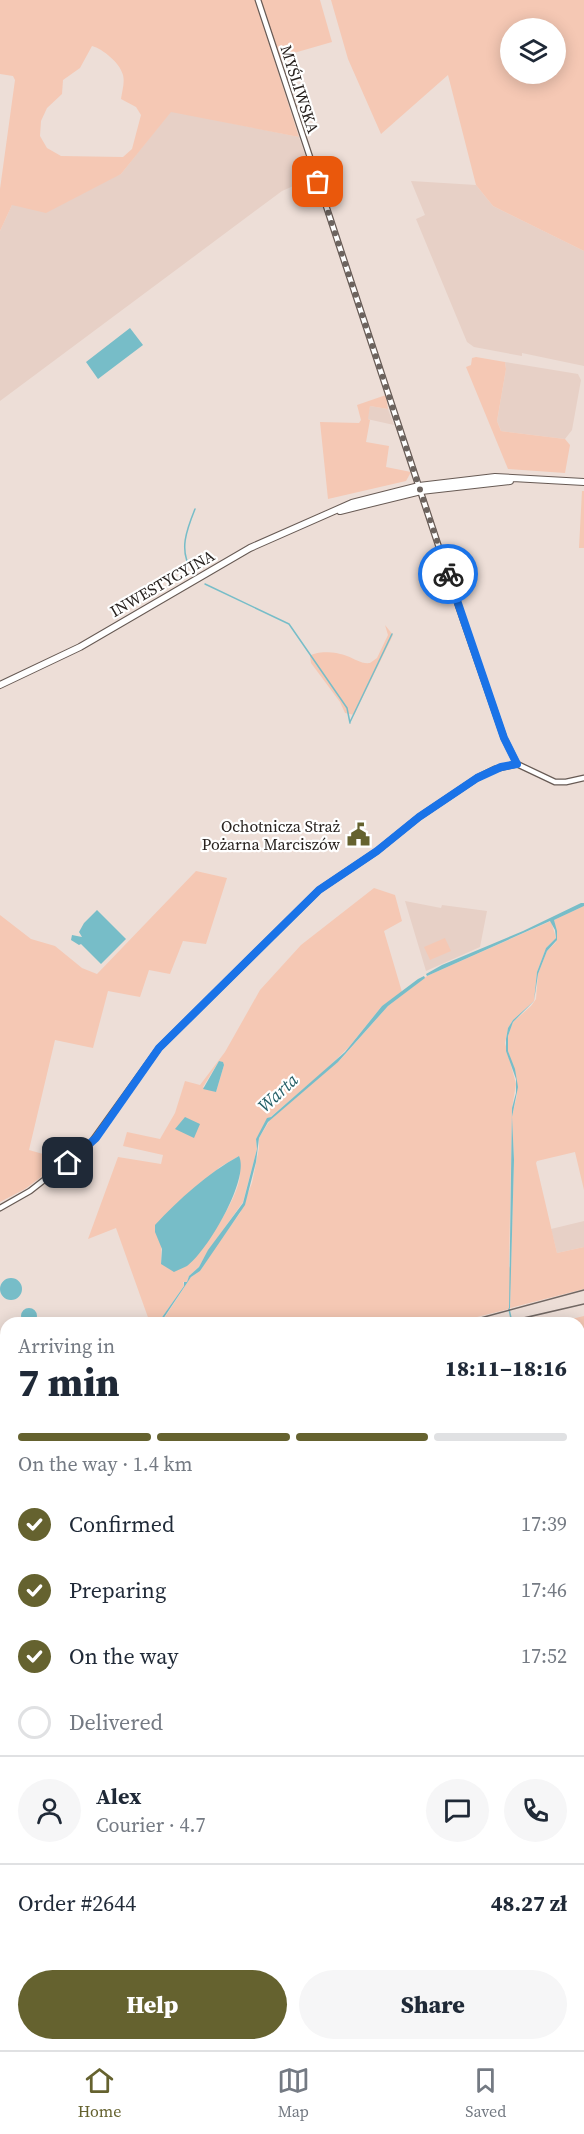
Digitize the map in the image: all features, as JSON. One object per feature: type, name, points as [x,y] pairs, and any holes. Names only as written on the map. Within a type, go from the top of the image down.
[{"type":"main road","name":"INWESTYCYJNA","points":[[0,683],[80,646],[250,548],[352,502],[420,489],[525,479],[584,482]]},
{"type":"street","name":"MYŚLIWSKA","points":[[258,0],[504,738],[517,764]]},
{"type":"street","points":[[0,1208],[30,1191],[90,1144],[159,1048],[319,890],[377,851],[419,817],[477,778],[501,767],[517,764],[555,782],[584,778]]},
{"type":"shaded area","points":[[0,0],[255,0],[299,137],[171,112],[121,174],[46,213],[12,205],[0,231],[0,189],[15,80],[13,76],[0,74]],"holes":[[[92,46],[106,53],[121,70],[124,78],[121,99],[136,107],[141,115],[132,149],[123,157],[61,156],[47,148],[40,136],[41,121],[47,108],[62,94],[63,80],[80,68]]]},
{"type":"shaded area","points":[[261,0],[320,0],[332,42],[280,57]]},
{"type":"shaded area","points":[[331,0],[584,0],[584,251],[493,206],[476,185],[448,75],[381,134],[348,59]]},
{"type":"shaded area","points":[[171,111],[299,137],[311,172],[307,180],[282,191],[0,401],[0,231],[12,205],[121,174]]},
{"type":"shaded area","points":[[411,181],[476,185],[493,206],[584,251],[584,366],[522,353],[522,356],[474,347],[467,342],[416,219],[425,215]]},
{"type":"shaded area","points":[[472,358],[505,362],[506,369],[497,421],[501,431],[565,439],[570,445],[565,473],[508,469],[466,367],[471,365]]},
{"type":"shaded area","points":[[505,362],[578,374],[581,380],[572,430],[565,439],[501,431],[497,421],[506,369]]},
{"type":"shaded area","points":[[386,395],[388,409],[370,406],[366,442],[389,446],[386,467],[411,472],[406,481],[328,499],[320,422],[359,423],[361,420],[357,405]]},
{"type":"shaded area","points":[[370,406],[388,409],[394,425],[367,419]]},
{"type":"shaded area","points":[[582,491],[584,491],[584,548],[579,548]]},
{"type":"shaded area","points":[[385,625],[393,635],[354,715],[345,713],[340,702],[311,663],[310,656],[322,652],[333,653],[370,663],[377,658],[388,635]]},
{"type":"shaded area","points":[[196,871],[227,878],[206,944],[183,941],[170,974],[149,970],[140,997],[108,991],[93,1048],[55,1040],[29,1150],[64,1160],[25,1189],[0,1202],[0,915],[31,939],[55,946],[82,968],[97,974]]},
{"type":"shaded area","points":[[374,888],[395,895],[402,921],[384,931],[402,992],[382,1006],[348,1048],[322,1073],[267,1120],[256,1139],[257,1149],[243,1202],[199,1267],[189,1276],[187,1282],[183,1282],[184,1286],[162,1317],[148,1317],[116,1228],[88,1239],[118,1157],[161,1164],[163,1155],[123,1146],[127,1132],[160,1139],[175,1113],[185,1081],[200,1085],[225,1052],[260,990],[301,945]],"holes":[[[219,1061],[224,1065],[216,1092],[203,1087]],[[239,1156],[240,1175],[227,1210],[202,1248],[186,1266],[161,1264],[162,1219],[220,1167]]]},
{"type":"shaded area","points":[[405,901],[441,908],[442,905],[487,911],[480,947],[426,971]]},
{"type":"shaded area","points":[[584,906],[584,1190],[575,1152],[536,1163],[557,1253],[584,1247],[584,1289],[510,1308],[511,1274],[509,1309],[477,1317],[165,1317],[191,1277],[200,1271],[240,1213],[252,1183],[259,1138],[270,1120],[341,1059],[388,1006],[427,976],[551,921],[556,938],[546,948],[537,972],[534,1001],[513,1020],[508,1028],[505,1043],[516,1084],[512,1108],[509,1266],[511,1270],[514,1160],[512,1117],[517,1095],[517,1080],[508,1051],[508,1036],[513,1022],[531,1006],[536,999],[538,974],[547,951],[556,942],[557,937],[554,920]]},
{"type":"shaded area","points":[[445,938],[451,951],[430,960],[424,947]]},
{"type":"shaded area","points":[[584,1221],[584,1247],[557,1253],[551,1229]]},
{"type":"water","points":[[130,328],[143,345],[98,379],[86,362]]},
{"type":"water","points":[[584,903],[584,906],[554,920],[557,940],[547,951],[538,974],[534,1001],[537,972],[546,948],[556,938],[550,921],[427,976],[426,974]]},
{"type":"water","points":[[97,910],[126,939],[101,964],[81,944],[71,940],[72,935],[82,937],[79,932],[84,923]]},
{"type":"water","points":[[424,976],[425,978],[388,1006],[338,1062],[268,1122],[259,1138],[256,1162],[245,1205],[200,1271],[191,1277],[162,1317],[184,1286],[184,1282],[187,1282],[189,1276],[199,1267],[208,1250],[243,1203],[257,1149],[256,1139],[267,1118],[271,1117],[345,1052],[382,1006]]},
{"type":"water","points":[[534,1001],[513,1022],[508,1036],[508,1051],[515,1069],[518,1087],[512,1117],[514,1160],[509,1309],[512,1108],[516,1093],[516,1079],[506,1051],[506,1039],[508,1028],[513,1020]]},
{"type":"water","points":[[219,1061],[224,1065],[216,1092],[203,1089]]},
{"type":"water","points":[[185,1117],[200,1124],[194,1138],[175,1129]]},
{"type":"water","points":[[239,1156],[241,1167],[233,1197],[205,1246],[187,1266],[174,1272],[161,1264],[162,1249],[155,1232],[155,1225],[194,1187]]},
{"type":"water","points":[[7,1278],[15,1278],[22,1285],[22,1293],[15,1300],[7,1300],[0,1293],[0,1285]]},
{"type":"water","points":[[26,1308],[32,1308],[37,1313],[37,1317],[21,1317],[21,1313]]},
{"type":"waterway","points":[[192,570],[185,555],[185,540],[195,509]]},
{"type":"waterway","points":[[205,584],[289,624],[347,708],[350,723]]},
{"type":"waterway","points":[[350,722],[392,634]]},
{"type":"waterway","points":[[509,1309],[511,1317]]},
{"type":"railway","points":[[484,1317],[584,1290]]},
{"type":"railway","points":[[528,1317],[584,1304]]},
{"type":"way so far","points":[[318,182],[448,574]]},
{"type":"place","name":"Ochotnicza Straż Pożarna Marciszów","points":[[358,835]]},
{"type":"route","points":[[68,1163],[102,1131],[159,1048],[319,890],[477,778],[501,767],[517,764],[504,738],[448,574]]},
{"type":"water label","name":"Warta","points":[[278,1093]]}]
